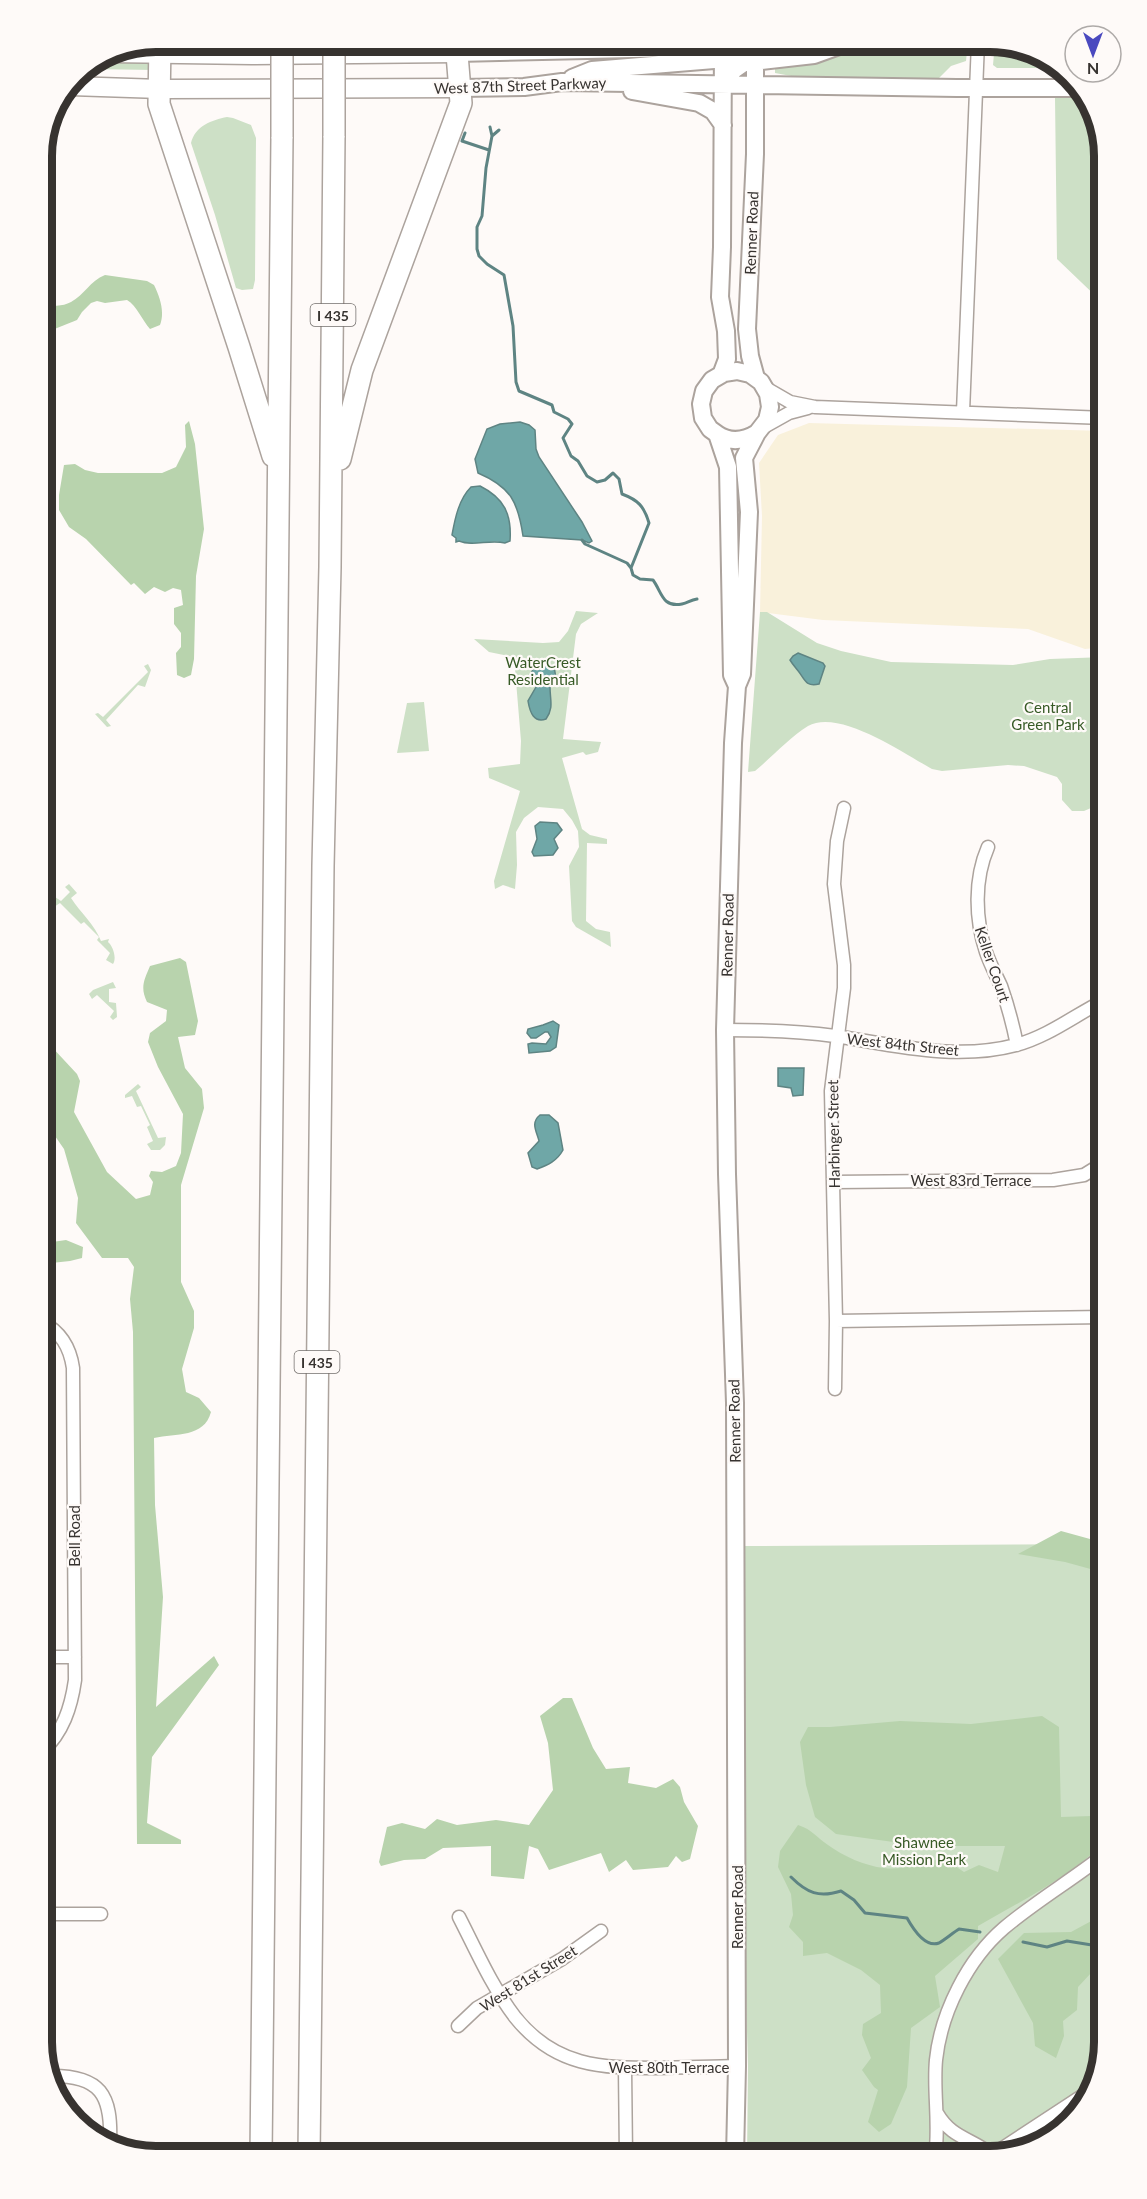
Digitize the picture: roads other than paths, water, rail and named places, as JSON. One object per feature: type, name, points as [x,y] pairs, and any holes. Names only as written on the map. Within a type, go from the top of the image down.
[{"type":"highway","points":[[159,52],[159,104],[278,474]]},
{"type":"highway","points":[[261,2146],[282,52]]},
{"type":"highway","name":"I 435","points":[[309,2146],[323,866],[331,494],[334,52]]},
{"type":"highway","points":[[331,494],[362,370],[461,103],[457,52]]},
{"type":"main road","points":[[562,81],[592,70],[702,62],[717,53]]},
{"type":"main road","name":"Renner Road","points":[[723,53],[720,297],[726,331],[727,359],[721,375],[712,380],[704,391],[701,404],[703,418],[710,429],[717,434],[726,459],[732,675],[737,686]]},
{"type":"main road","points":[[723,84],[753,53]]},
{"type":"main road","name":"Renner Road","points":[[735,2146],[735,1414],[725,1030],[737,686],[742,674],[749,512],[744,458],[771,407],[768,394],[760,383],[750,356],[747,329],[758,53]]},
{"type":"main road","points":[[798,53],[814,55],[820,53]]},
{"type":"main road","name":"West 87th Street Parkway","points":[[80,86],[160,89],[460,88],[524,87],[562,81],[756,86],[1069,88]]},
{"type":"main road","points":[[584,82],[699,103],[713,111],[723,125]]},
{"type":"main road","points":[[721,375],[737,371],[750,374],[760,383]]},
{"type":"main road","points":[[717,434],[734,440],[747,439],[760,430]]},
{"type":"street","points":[[963,412],[977,53]]},
{"type":"street","points":[[760,383],[790,402],[815,407],[1094,418]]},
{"type":"street","points":[[760,430],[789,413],[815,407]]},
{"type":"street","name":"Harbinger Street","points":[[835,1389],[836,1321],[831,1091],[844,987],[844,965],[834,884],[837,841],[844,808]]},
{"type":"street","name":"Keller Court","points":[[988,847],[980,876],[978,916],[987,953],[1010,1013],[1017,1045]]},
{"type":"street","name":"West 84th Street","points":[[725,1030],[783,1031],[837,1036],[933,1051],[973,1052],[1017,1045],[1042,1036],[1094,1007]]},
{"type":"street","name":"West 83rd Terrace","points":[[834,1182],[1053,1180],[1084,1175],[1094,1169]]},
{"type":"street","points":[[836,1321],[1094,1317]]},
{"type":"street","name":"Bell Road","points":[[52,1329],[62,1338],[70,1354],[73,1368],[75,1680],[72,1703],[65,1721],[52,1742]]},
{"type":"street","points":[[52,1657],[75,1657]]},
{"type":"street","points":[[935,2146],[936,2060],[940,2039],[958,1988],[974,1962],[1003,1929],[1094,1862]]},
{"type":"street","points":[[52,1914],[101,1914]]},
{"type":"street","name":"West 80th Terrace","points":[[459,1917],[500,1994],[516,2018],[550,2048],[577,2061],[592,2065],[625,2068],[737,2067]]},
{"type":"street","name":"West 81st Street","points":[[458,2026],[477,2008],[562,1959],[601,1931]]},
{"type":"street","points":[[625,2068],[626,2146]]},
{"type":"street","points":[[58,2075],[84,2080],[98,2088],[107,2101],[111,2122],[110,2136]]},
{"type":"street","points":[[1009,2144],[1078,2099]]},
{"type":"street","points":[[936,2112],[951,2132],[980,2146]]},
{"type":"water","points":[[520,422],[535,430],[539,457],[582,522],[592,541],[589,543],[582,540],[523,536],[511,497],[498,484],[478,473],[475,459],[487,429],[500,424]]},
{"type":"water","points":[[480,486],[495,496],[505,508],[510,523],[510,541],[465,543],[456,542],[456,538],[452,535],[463,497],[471,487]]},
{"type":"water","points":[[798,653],[823,663],[825,666],[819,684],[811,685],[806,682],[791,662],[793,656]]},
{"type":"water","points":[[544,663],[553,666],[555,675],[550,687],[550,711],[546,719],[538,720],[533,716],[528,701],[536,687],[532,672],[535,667]]},
{"type":"water","points":[[540,822],[557,823],[562,830],[554,839],[558,848],[553,855],[534,856],[532,852],[537,839],[535,826]]},
{"type":"water","points":[[553,1021],[559,1025],[556,1047],[550,1051],[529,1053],[528,1044],[546,1044],[551,1037],[548,1032],[545,1032],[536,1038],[531,1038],[527,1033],[528,1029]]},
{"type":"water","points":[[778,1068],[804,1068],[803,1095],[793,1096],[791,1088],[778,1086]]},
{"type":"water","points":[[540,1115],[549,1115],[558,1123],[563,1150],[552,1162],[537,1169],[532,1167],[528,1153],[539,1141],[535,1121]]},
{"type":"waterway","points":[[490,127],[492,136],[486,168],[482,216],[477,227],[477,249],[479,256],[487,264],[504,275],[513,326],[516,382],[519,391],[552,405],[554,412],[568,419],[572,424],[563,438],[571,456],[578,461],[587,476],[597,482],[605,480],[613,473],[619,479],[622,494],[636,501],[645,512],[649,523],[631,568]]},
{"type":"waterway","points":[[492,136],[499,130]]},
{"type":"waterway","points":[[465,133],[462,141],[489,150]]},
{"type":"waterway","points":[[582,540],[585,544],[627,563],[633,575],[640,579],[653,580],[663,598],[670,604],[682,604],[697,599]]},
{"type":"waterway","points":[[791,1877],[802,1887],[814,1893],[826,1894],[841,1891],[854,1900],[865,1913],[907,1918],[924,1940],[934,1944],[959,1929],[980,1932]]},
{"type":"waterway","points":[[1023,1942],[1047,1947],[1067,1941],[1094,1945]]},
{"type":"park label","name":"WaterCrest Residential","points":[[543,670]]},
{"type":"park label","name":"Central Green Park","points":[[1048,716]]},
{"type":"park label","name":"Shawnee Mission Park","points":[[924,1850]]}]
